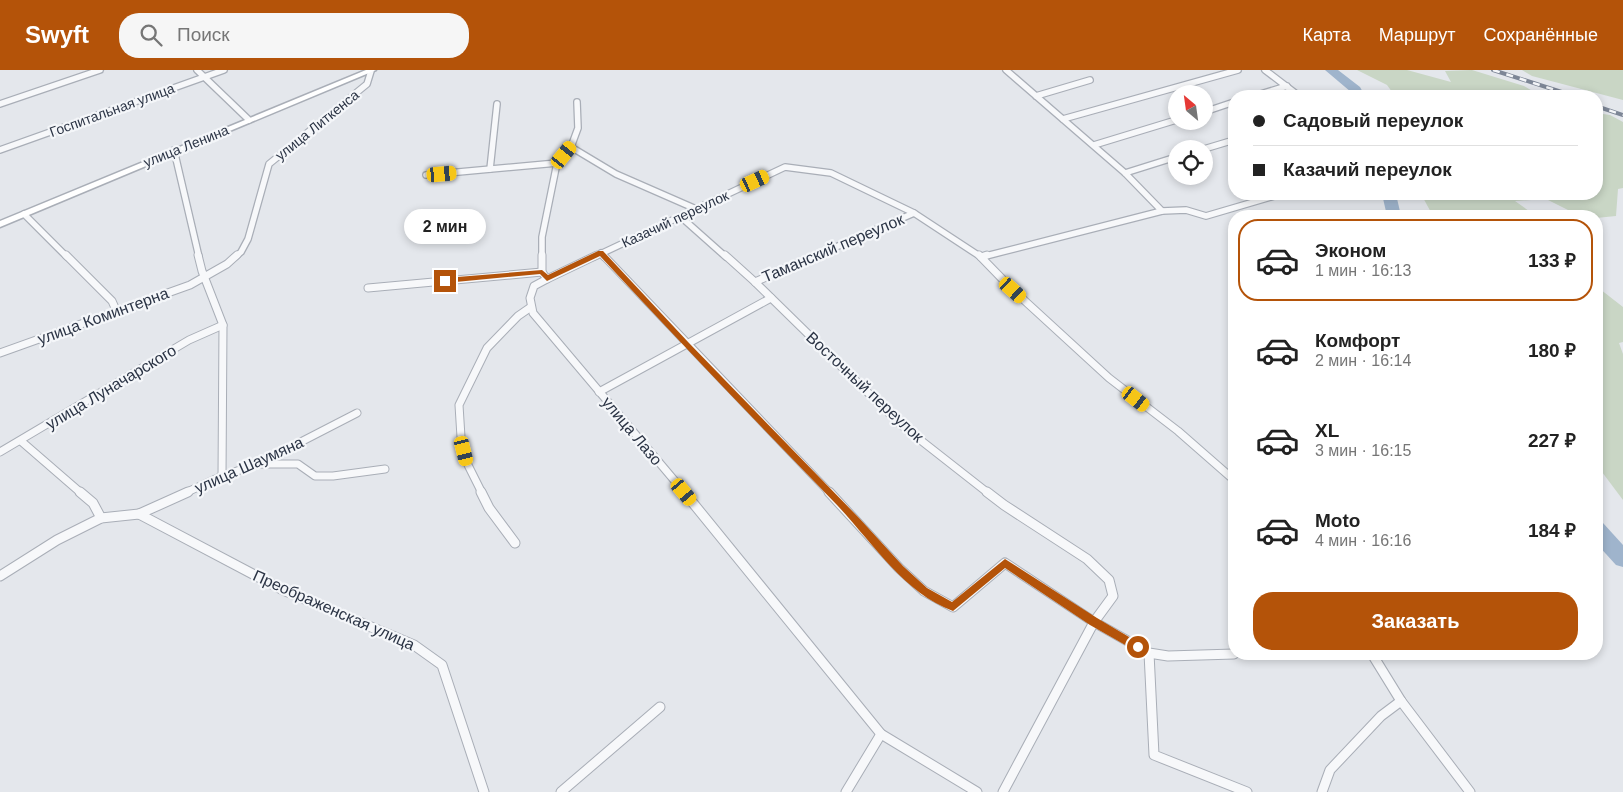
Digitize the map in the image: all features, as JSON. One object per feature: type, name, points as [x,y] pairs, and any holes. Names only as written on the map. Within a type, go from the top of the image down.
[{"type":"street","points":[[0,104],[100,70]]},
{"type":"street","points":[[197,70],[249,120]]},
{"type":"street","name":"Госпитальная улица","points":[[0,150],[224,70]]},
{"type":"street","name":"улица Ленина","points":[[0,224],[174,150],[371,70]]},
{"type":"street","name":"улица Литкенса","points":[[205,276],[227,264],[241,252],[248,239],[269,164],[367,84],[371,76],[371,70]]},
{"type":"street","points":[[1006,70],[1126,173],[1162,210]]},
{"type":"street","points":[[1063,119],[1238,70]]},
{"type":"street","points":[[1264,70],[1292,90]]},
{"type":"street","points":[[1036,96],[1090,80]]},
{"type":"street","points":[[1274,90],[1287,86]]},
{"type":"street","points":[[515,544],[489,508],[468,464],[461,437],[459,405],[487,348],[518,316],[531,308],[530,298],[534,286],[544,275],[542,236],[557,163],[571,147],[578,128],[577,102]]},
{"type":"street","points":[[490,169],[496,104]]},
{"type":"street","points":[[1213,109],[1228,104]]},
{"type":"street","points":[[1094,145],[1168,122]]},
{"type":"street","points":[[1213,146],[1228,142]]},
{"type":"street","points":[[571,147],[592,162],[622,179],[696,209]]},
{"type":"street","points":[[174,150],[202,271],[223,325],[222,476]]},
{"type":"street","points":[[1126,173],[1168,160]]},
{"type":"street","points":[[426,175],[557,163]]},
{"type":"street","name":"Казачий переулок","points":[[368,288],[544,275],[601,253],[785,167],[831,173],[914,213]]},
{"type":"street","points":[[981,257],[1162,210],[1186,210],[1206,216],[1261,200]]},
{"type":"street","name":"Таманский переулок","points":[[755,282],[914,213],[981,257],[1013,290],[1109,378],[1178,431],[1228,475]]},
{"type":"street","points":[[24,214],[112,301],[116,310]]},
{"type":"street","name":"Восточный переулок","points":[[681,217],[755,282],[900,424],[1004,505],[1087,559],[1109,580],[1113,596],[1094,622]]},
{"type":"street","points":[[601,253],[686,345],[924,591],[953,607],[1005,563],[1094,622],[1149,653],[1168,656],[1228,654]]},
{"type":"street","name":"улица Коминтерна","points":[[0,353],[190,285],[205,276]]},
{"type":"street","points":[[599,392],[771,298]]},
{"type":"street","name":"улица Лазо","points":[[531,308],[537,319],[696,506],[881,734],[976,792]]},
{"type":"street","name":"улица Луначарского","points":[[0,452],[189,340],[223,325]]},
{"type":"street","name":"улица Шаумяна","points":[[139,514],[222,476],[258,464],[357,413]]},
{"type":"street","points":[[21,441],[92,503],[101,518]]},
{"type":"street","points":[[258,464],[298,464],[315,476],[333,476],[385,469]]},
{"type":"street","points":[[0,576],[57,540],[101,518],[139,514]]},
{"type":"street","name":"Преображенская улица","points":[[139,514],[283,590],[414,645],[442,665],[484,792]]},
{"type":"street","points":[[1003,792],[1094,622]]},
{"type":"street","points":[[1149,653],[1154,755],[1247,792]]},
{"type":"street","points":[[1376,660],[1401,701],[1470,792]]},
{"type":"street","points":[[1322,792],[1330,770],[1380,716],[1401,701]]},
{"type":"street","points":[[561,792],[660,707]]},
{"type":"street","points":[[846,792],[881,734]]},
{"type":"green space","points":[[1357,70],[1407,70],[1451,82],[1445,71],[1472,70],[1524,86],[1531,90],[1391,90],[1387,85]]},
{"type":"green space","points":[[1522,70],[1623,70],[1623,100],[1603,95],[1603,90],[1585,90],[1532,76]]},
{"type":"green space","points":[[1603,114],[1610,115],[1623,122],[1623,188],[1618,189],[1616,216],[1603,217],[1603,210],[1568,210],[1548,200],[1603,200]]},
{"type":"green space","points":[[1424,200],[1530,200],[1515,201],[1528,210],[1430,210]]},
{"type":"green space","points":[[1603,291],[1623,307],[1623,342],[1619,343],[1623,354],[1623,500],[1603,473]]},
{"type":"waterway","points":[[1331,70],[1356,90]]},
{"type":"waterway","points":[[1390,200],[1393,210]]},
{"type":"waterway","points":[[1603,537],[1623,559]]},
{"type":"railway","points":[[1493,70],[1555,90]]},
{"type":"railway","points":[[1603,108],[1623,115]]},
{"type":"route","points":[[445,281],[542,272],[547,279],[601,253],[686,345],[924,591],[953,607],[1005,563],[1094,622],[1138,647]]}]
